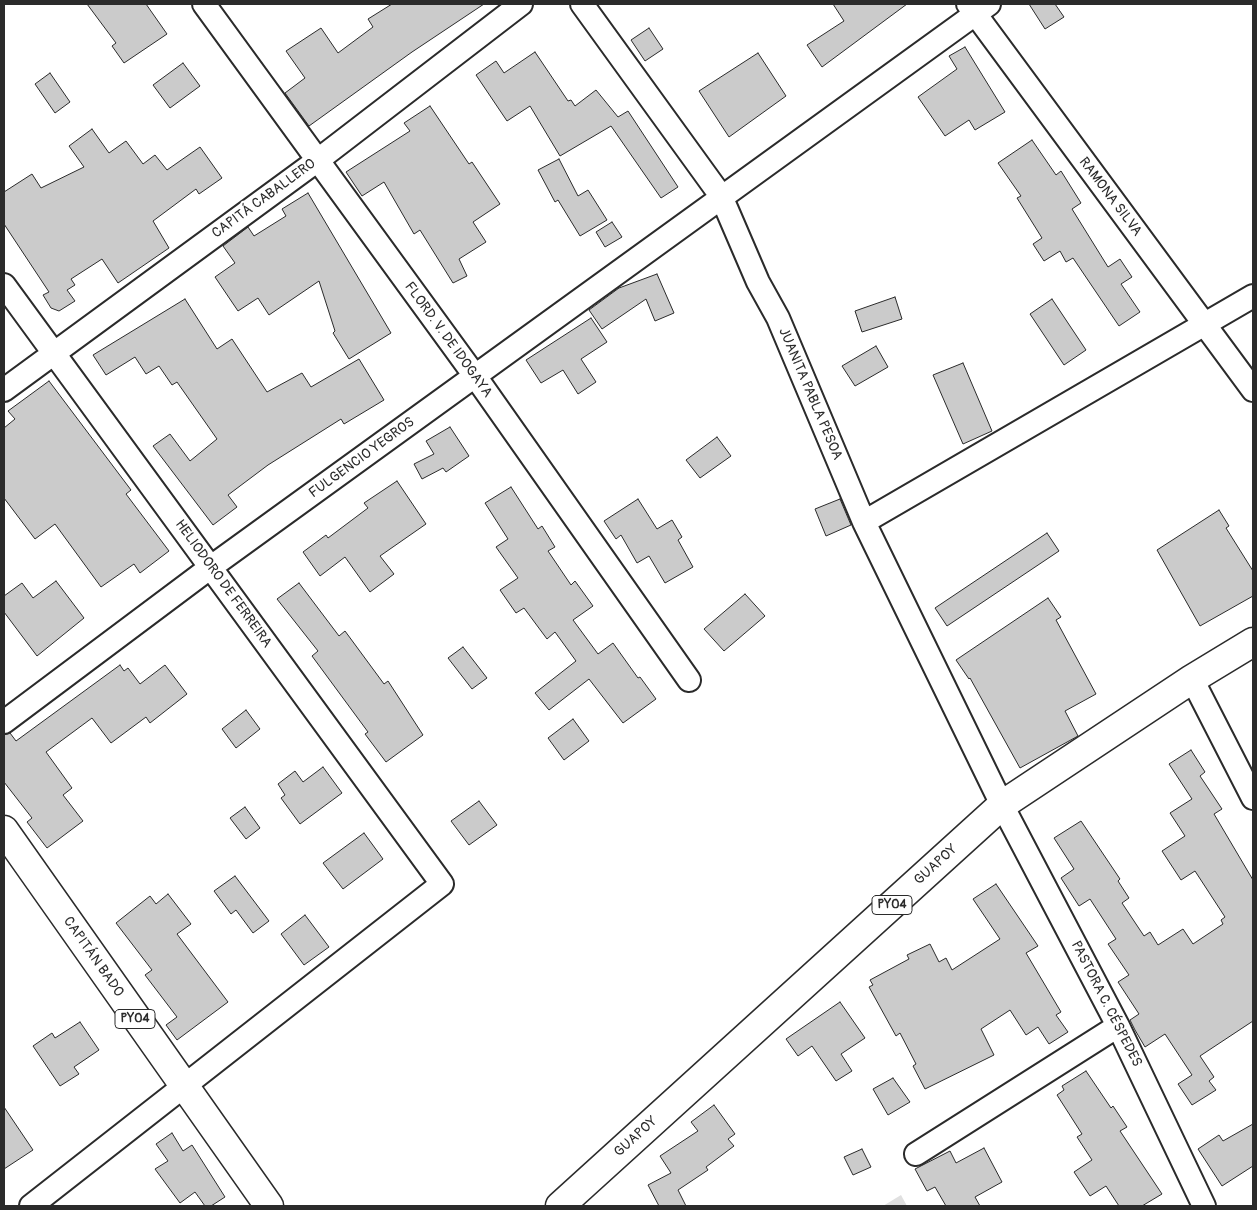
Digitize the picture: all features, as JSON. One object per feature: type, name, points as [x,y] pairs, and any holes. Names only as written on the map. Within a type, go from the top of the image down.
[{"type":"main road","name":"GUAPOY","points":[[560,1206],[1002,805],[1192,679],[1253,642]]},
{"type":"main road","name":"CAPITÁN BADO","points":[[4,830],[269,1206]]},
{"type":"street","name":"FLORD. V. DE IDOGAYA","points":[[204,4],[475,376],[689,680]]},
{"type":"street","name":"CAPITÁ CABALLERO","points":[[4,390],[318,160],[520,4]]},
{"type":"street","name":"JUANITA PABLA PESOA","points":[[582,4],[721,196],[758,282],[778,318],[864,522],[1002,805]]},
{"type":"street","name":"FULGENCIO YEGROS","points":[[4,722],[211,567],[475,376],[977,7]]},
{"type":"street","name":"RAMONA SILVA","points":[[977,7],[1253,390]]},
{"type":"street","name":"HELIODORO DE FERREIRA","points":[[4,285],[442,884],[184,1088]]},
{"type":"street","points":[[864,522],[1253,296]]},
{"type":"street","points":[[1192,679],[1253,798]]},
{"type":"street","name":"PASTORA C. CÉSPEDES","points":[[1002,805],[1118,1026],[1204,1206]]},
{"type":"street","points":[[916,1154],[1118,1026]]},
{"type":"street","points":[[31,1206],[184,1088]]},
{"type":"shaded area","points":[[901,1195],[907,1206],[883,1206]]},
{"type":"building","points":[[87,4],[146,4],[167,34],[124,63],[112,46],[116,43]]},
{"type":"building","points":[[392,4],[484,4],[412,52],[309,126],[285,93],[305,78],[286,51],[321,28],[338,53],[373,27],[368,19]]},
{"type":"building","points":[[833,4],[907,4],[822,67],[807,45],[844,21]]},
{"type":"building","points":[[1029,4],[1055,4],[1064,17],[1045,29]]},
{"type":"building","points":[[649,28],[663,49],[645,61],[631,40]]},
{"type":"building","points":[[965,47],[1005,112],[975,130],[969,120],[945,136],[918,97],[957,69],[949,56]]},
{"type":"building","points":[[535,52],[568,101],[571,100],[575,106],[596,90],[618,117],[628,111],[678,187],[661,198],[611,126],[560,156],[530,106],[507,121],[476,75],[496,61],[504,73]]},
{"type":"building","points":[[758,53],[786,96],[729,137],[699,91]]},
{"type":"building","points":[[183,63],[200,86],[170,108],[153,85]]},
{"type":"building","points":[[50,73],[70,102],[55,113],[35,84]]},
{"type":"building","points":[[430,106],[469,164],[472,162],[500,204],[473,222],[486,242],[459,259],[467,276],[453,283],[420,230],[414,234],[384,182],[362,196],[346,172],[410,131],[404,123]]},
{"type":"building","points":[[92,129],[109,153],[126,141],[143,164],[155,155],[167,170],[200,147],[222,178],[199,194],[196,189],[153,221],[169,248],[118,283],[102,259],[71,279],[75,285],[67,290],[75,301],[59,311],[51,308],[43,295],[49,292],[4,224],[4,192],[32,174],[41,188],[84,167],[69,146]]},
{"type":"building","points":[[1032,140],[1056,175],[1061,171],[1081,203],[1072,209],[1108,267],[1120,259],[1132,277],[1121,284],[1140,312],[1119,326],[1073,258],[1066,262],[1060,251],[1044,261],[1033,244],[1042,238],[1017,198],[1021,196],[998,163]]},
{"type":"building","points":[[559,159],[578,196],[588,190],[607,220],[580,236],[558,200],[555,202],[538,170]]},
{"type":"building","points":[[308,193],[391,333],[349,359],[333,333],[335,331],[319,281],[269,315],[258,298],[238,311],[215,277],[235,263],[223,246],[248,227],[254,236],[286,216],[282,209]]},
{"type":"building","points":[[612,222],[622,237],[605,247],[596,232]]},
{"type":"building","points":[[657,274],[674,313],[655,321],[646,299],[602,329],[589,310],[619,288]]},
{"type":"building","points":[[895,297],[902,319],[862,332],[855,311]]},
{"type":"building","points":[[185,299],[217,349],[232,339],[267,392],[302,373],[311,387],[359,359],[384,400],[344,424],[341,419],[268,465],[228,495],[237,507],[213,525],[153,446],[170,434],[190,461],[217,439],[177,382],[172,385],[159,366],[146,374],[135,357],[106,375],[93,355]]},
{"type":"building","points":[[1052,299],[1086,350],[1064,365],[1030,314]]},
{"type":"building","points":[[591,318],[607,342],[581,359],[596,382],[578,394],[563,370],[541,383],[526,360]]},
{"type":"building","points":[[876,346],[888,367],[855,386],[842,366]]},
{"type":"building","points":[[963,363],[992,431],[963,444],[933,375]]},
{"type":"building","points":[[49,381],[131,490],[126,494],[169,551],[140,573],[134,564],[101,587],[55,524],[35,539],[4,498],[4,428],[15,419],[8,411]]},
{"type":"building","points":[[450,427],[469,456],[446,472],[443,468],[422,479],[414,464],[434,454],[426,441]]},
{"type":"building","points":[[717,437],[731,456],[700,478],[686,460]]},
{"type":"building","points":[[397,481],[426,524],[380,556],[394,574],[370,592],[345,557],[320,576],[303,552],[326,535],[328,538],[368,508],[364,503]]},
{"type":"building","points":[[511,487],[538,529],[542,526],[555,547],[548,551],[571,585],[575,581],[593,606],[573,620],[598,654],[613,643],[656,699],[623,723],[589,679],[549,710],[535,693],[576,661],[555,632],[547,639],[524,608],[516,613],[500,590],[518,578],[496,547],[508,539],[485,503]]},
{"type":"building","points":[[638,499],[657,529],[672,520],[682,537],[678,540],[693,567],[665,583],[649,556],[637,563],[621,535],[616,539],[604,521]]},
{"type":"building","points":[[840,499],[851,525],[826,536],[815,509]]},
{"type":"building","points":[[1219,510],[1229,526],[1226,528],[1253,571],[1253,596],[1200,626],[1157,550]]},
{"type":"building","points":[[1047,533],[1059,551],[947,626],[935,608]]},
{"type":"building","points":[[56,581],[84,618],[37,656],[4,612],[4,596],[22,583],[33,598]]},
{"type":"building","points":[[299,583],[339,636],[345,631],[384,684],[388,681],[423,735],[386,762],[365,734],[368,732],[312,656],[318,651],[277,599]]},
{"type":"building","points":[[745,594],[765,616],[724,651],[704,629]]},
{"type":"building","points":[[1048,598],[1061,617],[1056,620],[1096,694],[1065,711],[1078,736],[1020,768],[970,678],[956,660]]},
{"type":"building","points":[[463,647],[487,678],[472,689],[448,658]]},
{"type":"building","points":[[120,665],[124,671],[128,668],[140,684],[165,665],[187,694],[150,723],[146,717],[111,743],[92,718],[46,752],[72,788],[63,795],[83,821],[47,848],[27,822],[32,818],[4,782],[4,735],[10,733],[16,741]]},
{"type":"building","points":[[246,710],[260,729],[236,748],[222,729]]},
{"type":"building","points":[[573,719],[589,741],[564,760],[548,738]]},
{"type":"building","points":[[1191,750],[1205,772],[1200,776],[1222,809],[1214,814],[1253,880],[1253,1021],[1200,1056],[1214,1077],[1209,1081],[1216,1090],[1192,1105],[1178,1084],[1192,1075],[1165,1034],[1145,1047],[1135,1030],[1130,1020],[1139,1014],[1118,982],[1129,975],[1108,944],[1116,939],[1090,899],[1079,906],[1061,878],[1074,869],[1054,838],[1081,821],[1120,879],[1118,881],[1129,898],[1122,903],[1144,936],[1150,932],[1158,945],[1183,929],[1193,944],[1223,924],[1221,920],[1225,917],[1195,871],[1181,880],[1162,851],[1185,836],[1170,813],[1192,799],[1169,764]]},
{"type":"building","points":[[323,767],[342,793],[300,824],[281,798],[285,795],[278,784],[295,771],[303,782]]},
{"type":"building","points":[[479,801],[497,825],[469,845],[451,821]]},
{"type":"building","points":[[245,807],[260,828],[246,839],[230,818]]},
{"type":"building","points":[[364,833],[383,859],[343,889],[323,863]]},
{"type":"building","points":[[235,876],[269,921],[253,933],[236,910],[231,914],[214,891]]},
{"type":"building","points":[[996,884],[1038,946],[1026,953],[1061,1012],[1056,1015],[1068,1032],[1049,1044],[1038,1027],[1026,1035],[1010,1010],[981,1029],[994,1055],[925,1089],[913,1066],[916,1064],[900,1033],[896,1036],[869,987],[873,985],[870,980],[909,959],[907,955],[930,944],[939,962],[946,958],[952,970],[1000,939],[973,899]]},
{"type":"building","points":[[168,894],[191,924],[177,934],[228,1002],[177,1040],[166,1025],[177,1017],[145,975],[152,970],[116,923],[150,896],[156,904]]},
{"type":"building","points":[[305,915],[329,947],[304,965],[281,934]]},
{"type":"building","points":[[840,1002],[865,1038],[841,1054],[852,1071],[836,1081],[812,1046],[798,1056],[786,1039]]},
{"type":"building","points":[[80,1022],[99,1050],[74,1067],[79,1074],[60,1086],[33,1046],[52,1033],[55,1038]]},
{"type":"building","points":[[1086,1071],[1111,1108],[1113,1106],[1127,1127],[1120,1131],[1162,1194],[1142,1206],[1119,1206],[1106,1186],[1090,1196],[1074,1172],[1092,1160],[1077,1137],[1082,1134],[1057,1095],[1064,1090],[1062,1086]]},
{"type":"building","points":[[893,1078],[910,1102],[888,1115],[873,1089]]},
{"type":"building","points":[[714,1105],[735,1134],[728,1139],[734,1146],[706,1167],[708,1170],[678,1190],[686,1206],[659,1206],[648,1185],[671,1173],[660,1156],[698,1131],[691,1122]]},
{"type":"building","points":[[4,1107],[33,1150],[4,1169]]},
{"type":"building","points":[[1253,1124],[1253,1166],[1222,1186],[1198,1149],[1219,1135],[1223,1141]]},
{"type":"building","points":[[172,1133],[183,1151],[192,1145],[225,1197],[211,1206],[205,1206],[195,1192],[180,1203],[155,1169],[168,1161],[156,1144]]},
{"type":"building","points":[[984,1148],[1002,1182],[975,1197],[980,1206],[946,1206],[935,1187],[927,1191],[915,1169],[950,1151],[956,1163]]},
{"type":"building","points":[[862,1149],[871,1167],[853,1175],[844,1157]]}]
